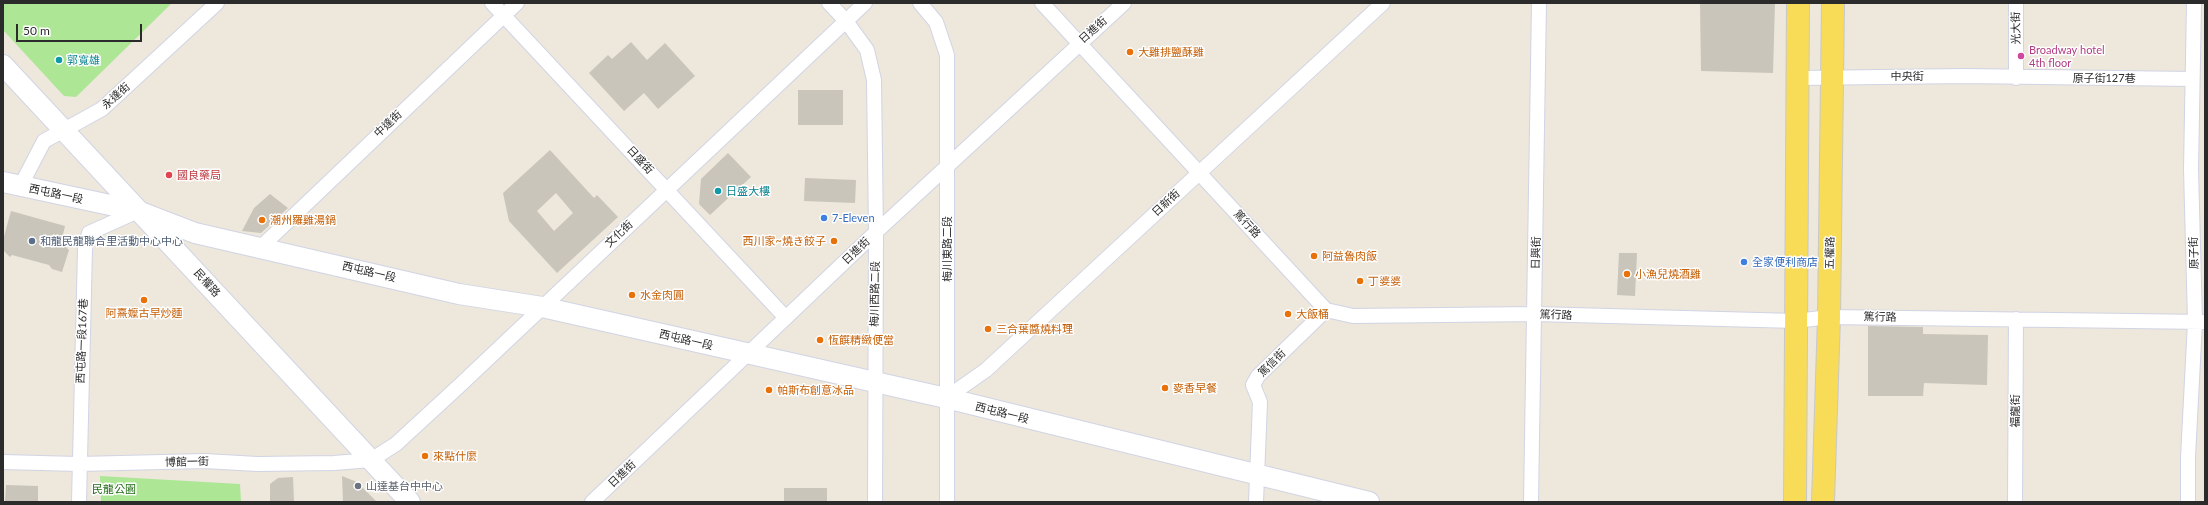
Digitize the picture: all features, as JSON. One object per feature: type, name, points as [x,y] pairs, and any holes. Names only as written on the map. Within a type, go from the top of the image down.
[{"type":"main road","points":[[1795,502],[1798,3]]},
{"type":"main road","name":"五權路","points":[[1823,502],[1829,317],[1833,3]]},
{"type":"street","name":"永達街","points":[[11,185],[44,141],[64,132],[102,109],[216,3]]},
{"type":"street","name":"日盛街","points":[[492,3],[667,188],[786,318]]},
{"type":"street","name":"中達街","points":[[261,247],[517,3]]},
{"type":"street","name":"梅川西路二段","points":[[829,3],[846,21],[866,50],[874,80],[876,232],[874,382],[875,502]]},
{"type":"street","name":"文化街","points":[[370,460],[402,439],[865,3]]},
{"type":"street","name":"梅川東路二段","points":[[920,3],[936,22],[947,55],[947,502]]},
{"type":"street","name":"篤行路","points":[[1042,3],[1200,172],[1326,310],[1353,316],[1535,314],[1796,321],[1829,317],[2200,322]]},
{"type":"street","name":"日進街","points":[[592,502],[876,232],[1079,42],[1124,3]]},
{"type":"street","name":"日新街","points":[[946,398],[986,370],[1383,3]]},
{"type":"street","name":"日興街","points":[[1532,502],[1539,3]]},
{"type":"street","name":"光大街","points":[[2016,3],[2016,78]]},
{"type":"street","name":"原子街","points":[[2188,502],[2188,457],[2200,322],[2191,169],[2194,3]]},
{"type":"street","name":"民權路","points":[[3,65],[410,502]]},
{"type":"street","name":"中央街","points":[[1798,78],[1832,76],[2016,78]]},
{"type":"street","name":"原子街127巷","points":[[2016,78],[2192,79]]},
{"type":"street","name":"西屯路一段","points":[[11,185],[138,211],[196,233],[459,294],[542,307],[946,398],[1258,476],[1369,502]]},
{"type":"street","name":"西屯路一段167巷","points":[[79,502],[78,464],[85,249],[90,232],[138,211]]},
{"type":"street","name":"篤信街","points":[[1256,502],[1260,402],[1253,385],[1258,376],[1326,310]]},
{"type":"street","name":"福龍街","points":[[2015,502],[2016,319]]},
{"type":"street","name":"博館一街","points":[[3,462],[78,464],[205,461],[257,464],[334,463],[370,460]]},
{"type":"green space","points":[[3,3],[172,3],[76,97],[64,96],[3,30]]},
{"type":"green space","name":"民龍公園","points":[[100,476],[240,484],[241,502],[101,502]]},
{"type":"building","points":[[1700,3],[1775,3],[1773,73],[1701,71]]},
{"type":"building","points":[[631,42],[647,60],[665,43],[695,76],[658,109],[644,93],[624,111],[589,73],[608,55],[612,59]]},
{"type":"building","points":[[798,90],[843,90],[843,125],[798,125]]},
{"type":"building","points":[[550,150],[594,198],[597,195],[618,217],[557,273],[509,221],[503,193]],"holes":[[[556,193],[573,213],[554,231],[537,211]]]},
{"type":"building","name":"日盛大樓","points":[[728,153],[751,177],[710,215],[699,204],[701,179]]},
{"type":"building","points":[[805,178],[856,180],[855,203],[804,201]]},
{"type":"building","name":"潮州羅雞湯鍋","points":[[270,194],[288,208],[261,233],[242,231],[254,208]]},
{"type":"building","name":"和龍民龍聯合里活動中心中心","points":[[11,211],[65,226],[61,243],[69,250],[62,272],[52,269],[49,265],[12,255],[10,257],[3,250],[3,240]]},
{"type":"building","name":"小漁兒燒酒雞","points":[[1619,253],[1637,253],[1635,296],[1617,295]]},
{"type":"building","points":[[1868,326],[1923,327],[1923,334],[1988,335],[1987,385],[1924,383],[1923,396],[1868,396]]},
{"type":"building","points":[[342,476],[357,482],[377,502],[343,502]]},
{"type":"building","points":[[293,477],[294,502],[270,502],[270,484],[278,478]]},
{"type":"building","points":[[6,485],[38,486],[38,502],[5,502]]},
{"type":"building","points":[[784,488],[827,488],[827,502],[784,502]]},
{"type":"place","name":"大雞排鹽酥雞","points":[[1130,52]]},
{"type":"place","name":"Broadway hotel 4th floor","points":[[2021,56]]},
{"type":"place","name":"郭寬雄","points":[[59,60]]},
{"type":"place","name":"國良藥局","points":[[169,175]]},
{"type":"place","name":"日盛大樓","points":[[718,191]]},
{"type":"place","name":"7-Eleven","points":[[824,218]]},
{"type":"place","name":"潮州羅雞湯鍋","points":[[262,220]]},
{"type":"place","name":"和龍民龍聯合里活動中心中心","points":[[32,241]]},
{"type":"place","name":"西川家~燒き餃子","points":[[834,241]]},
{"type":"place","name":"阿益魯肉飯","points":[[1314,256]]},
{"type":"place","name":"全家便利商店","points":[[1744,262]]},
{"type":"place","name":"小漁兒燒酒雞","points":[[1627,274]]},
{"type":"place","name":"丁婆婆","points":[[1360,281]]},
{"type":"place","name":"水金肉圓","points":[[632,295]]},
{"type":"place","name":"阿熹嬤古早炒麵","points":[[144,300]]},
{"type":"place","name":"大飯桶","points":[[1288,314]]},
{"type":"place","name":"三合葉醬燒料理","points":[[988,329]]},
{"type":"place","name":"恆饌精緻便當","points":[[820,340]]},
{"type":"place","name":"麥香早餐","points":[[1165,388]]},
{"type":"place","name":"帕斯布創意冰品","points":[[769,390]]},
{"type":"place","name":"來點什麼","points":[[425,456]]},
{"type":"place","name":"山達基台中中心","points":[[358,486]]}]
